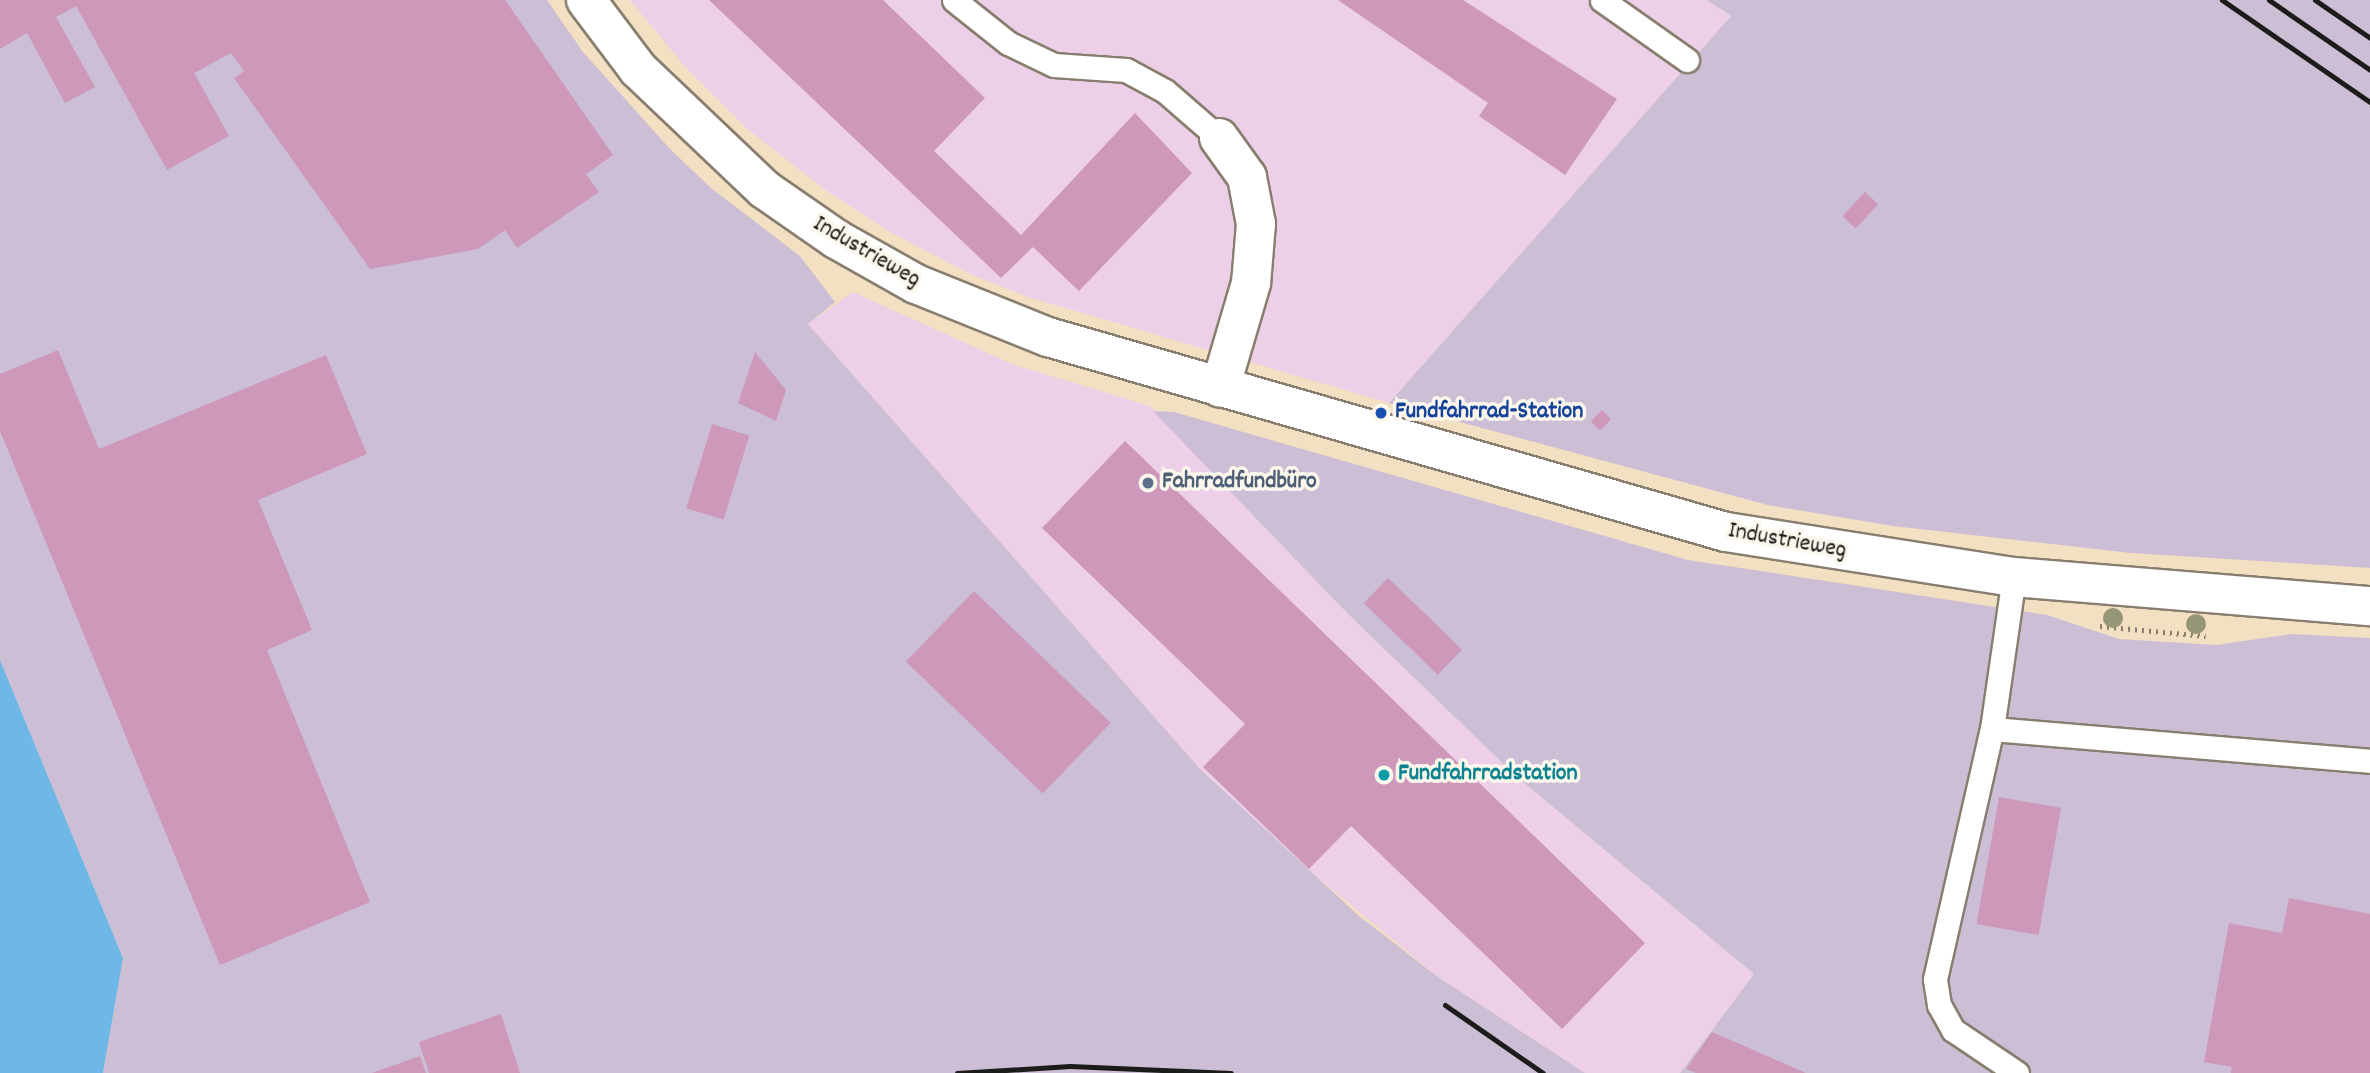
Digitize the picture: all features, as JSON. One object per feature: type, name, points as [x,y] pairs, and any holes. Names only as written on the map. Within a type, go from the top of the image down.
[{"type":"street","name":"Industrieweg","points":[[586,0],[638,69],[726,157],[836,239],[916,284],[1003,322],[1220,388],[1726,532],[2014,577],[2370,606]]},
{"type":"street","points":[[1219,138],[1247,177],[1256,225],[1251,283],[1220,388]]},
{"type":"lane","points":[[954,0],[1008,43],[1054,65],[1126,70],[1165,91],[1219,138]]},
{"type":"lane","points":[[1602,0],[1687,60]]},
{"type":"lane","points":[[2014,577],[1992,729],[1935,979],[1938,1005],[1953,1030],[2017,1073]]},
{"type":"lane","points":[[1992,729],[2370,761]]},
{"type":"shaded area","points":[[0,0],[547,0],[583,52],[670,149],[711,188],[800,256],[835,302],[808,324],[1201,770],[1359,916],[1438,977],[1585,1073],[103,1073],[123,958],[0,660]]},
{"type":"shaded area","points":[[630,0],[1707,0],[1731,16],[1389,403],[1028,297],[974,276],[890,232],[827,191],[747,129],[687,69]]},
{"type":"shaded area","points":[[1707,0],[2370,0],[2370,568],[2131,553],[1893,526],[1768,505],[1389,403],[1731,16]]},
{"type":"shaded area","points":[[853,292],[1012,364],[1150,406],[1347,613],[1517,777],[1754,974],[1680,1073],[1585,1073],[1438,977],[1264,833],[1201,770],[808,324]]},
{"type":"shaded area","points":[[1153,411],[1174,412],[1688,560],[2047,615],[2119,639],[2216,645],[2291,634],[2370,638],[2370,1073],[1680,1073],[1754,974],[1517,777],[1347,613]]},
{"type":"water","points":[[0,660],[123,958],[103,1073],[0,1073]]},
{"type":"building","points":[[0,0],[505,0],[613,155],[586,174],[599,192],[517,248],[505,230],[478,249],[370,269],[234,78],[244,71],[231,53],[194,73],[229,136],[167,170],[76,6],[56,17],[95,87],[65,103],[27,33],[0,49]]},
{"type":"building","points":[[709,0],[883,0],[985,98],[934,151],[1021,235],[1135,113],[1192,173],[1079,291],[1033,247],[1001,278]]},
{"type":"building","points":[[1338,0],[1463,0],[1617,99],[1565,175],[1479,116],[1488,103]]},
{"type":"building","points":[[1865,192],[1878,204],[1856,228],[1842,216]]},
{"type":"building","points":[[58,350],[99,449],[326,355],[367,454],[258,500],[312,630],[267,650],[370,902],[220,965],[0,431],[0,374]]},
{"type":"building","points":[[755,352],[786,390],[776,421],[738,403]]},
{"type":"building","points":[[1602,410],[1611,419],[1600,431],[1591,421]]},
{"type":"building","points":[[712,424],[749,435],[724,520],[686,508]]},
{"type":"building","name":"Fundfahrradstation","points":[[1125,441],[1645,943],[1562,1029],[1351,826],[1309,869],[1203,767],[1245,724],[1042,528]]},
{"type":"building","points":[[1388,578],[1462,650],[1438,675],[1364,603]]},
{"type":"building","points":[[974,591],[1111,723],[1043,793],[906,661]]},
{"type":"building","points":[[1999,797],[2061,808],[2039,935],[1977,924]]},
{"type":"building","points":[[2289,898],[2370,914],[2370,1073],[2231,1073],[2232,1067],[2204,1062],[2229,923],[2282,933]]},
{"type":"building","points":[[501,1014],[520,1073],[429,1073],[419,1042]]},
{"type":"building","points":[[1712,1032],[1806,1073],[1696,1073],[1686,1069]]},
{"type":"building","points":[[420,1056],[426,1073],[372,1073]]},
{"type":"railway","points":[[2222,0],[2370,102]]},
{"type":"railway","points":[[2269,0],[2370,70]]},
{"type":"railway","points":[[2315,0],[2370,38]]},
{"type":"railway","points":[[1445,1005],[1543,1073]]},
{"type":"railway","points":[[957,1073],[1070,1066],[1231,1073]]},
{"type":"place","name":"Fundfahrrad-Station","points":[[1381,413]]},
{"type":"place","name":"Fahrradfundbüro","points":[[1148,483]]},
{"type":"place","name":"Fundfahrradstation","points":[[1384,775]]}]
